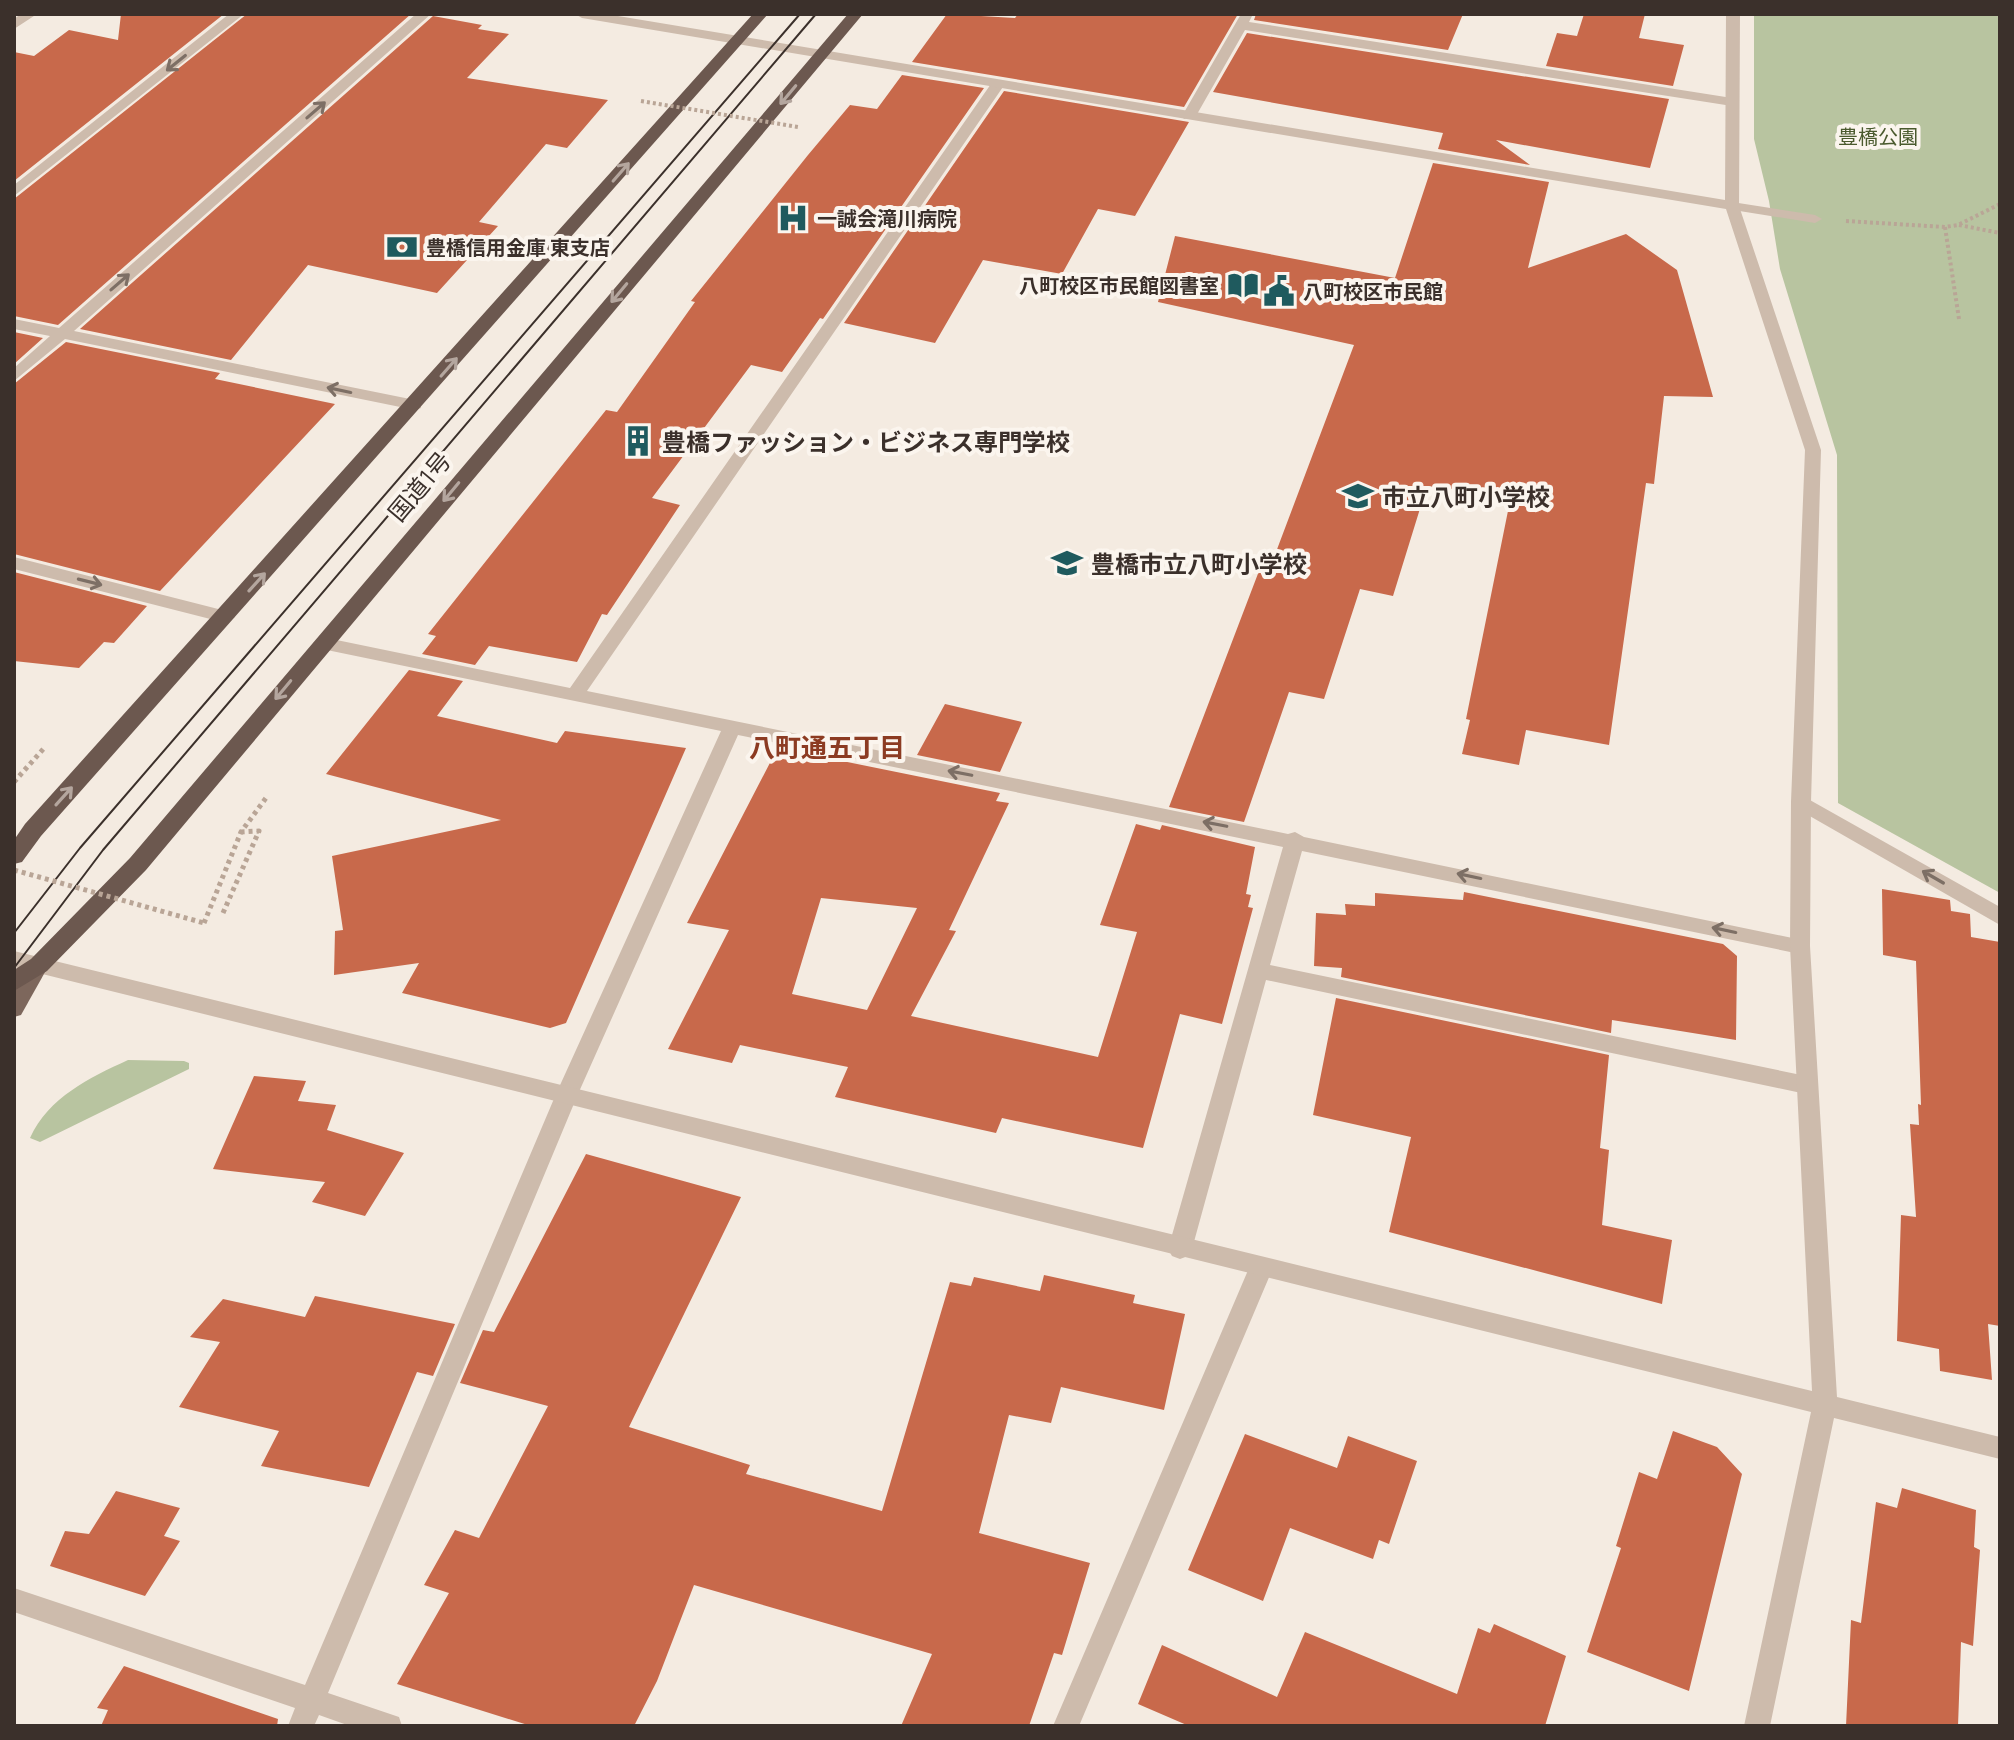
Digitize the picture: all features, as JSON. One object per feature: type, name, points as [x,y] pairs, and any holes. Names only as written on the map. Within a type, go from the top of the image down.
[{"type":"highway","points":[[14,856],[33,830],[761,14]]},
{"type":"highway","name":"国道1号","points":[[14,982],[39,965],[138,864],[856,14]]},
{"type":"main road","points":[[14,1009],[39,965]]},
{"type":"street","points":[[14,25],[30,14]]},
{"type":"street","points":[[14,192],[237,14]]},
{"type":"street","points":[[14,376],[424,14]]},
{"type":"street","points":[[582,14],[1815,219]]},
{"type":"street","points":[[1733,14],[1732,206],[1813,450],[1801,802],[1800,946],[1825,1403],[1757,1726]]},
{"type":"street","points":[[1189,116],[1244,19],[1732,102]]},
{"type":"street","points":[[576,693],[998,84]]},
{"type":"street","points":[[14,324],[415,405]]},
{"type":"street","points":[[14,563],[226,617]]},
{"type":"street","points":[[322,643],[1295,839],[1800,946]]},
{"type":"street","points":[[301,1726],[567,1094],[732,728]]},
{"type":"street","points":[[1801,802],[2000,917]]},
{"type":"street","points":[[1180,1249],[1295,839]]},
{"type":"street","points":[[14,959],[567,1094],[1180,1249],[1825,1403],[2000,1448]]},
{"type":"street","points":[[1260,971],[1806,1085]]},
{"type":"street","points":[[1066,1726],[1261,1268]]},
{"type":"street","points":[[14,1600],[389,1726]]},
{"type":"path","points":[[641,101],[798,127]]},
{"type":"path","points":[[1815,219],[1945,227],[1958,225],[2000,204]]},
{"type":"path","points":[[1958,225],[2000,233]]},
{"type":"path","points":[[1945,227],[1959,319]]},
{"type":"path","points":[[14,782],[22,777],[45,747]]},
{"type":"path","points":[[14,773],[22,777]]},
{"type":"path","points":[[14,870],[204,923],[241,832],[266,798]]},
{"type":"path","points":[[223,913],[259,831],[241,832]]},
{"type":"green space","name":"豊橋公園","points":[[1754,14],[2000,14],[2000,893],[1838,803],[1837,455],[1780,269],[1769,201],[1754,139]]},
{"type":"green space","points":[[128,1060],[184,1061],[189,1063],[189,1069],[40,1142],[30,1138],[59,1100],[85,1082]]},
{"type":"building","points":[[121,14],[224,14],[14,181],[14,52],[34,56],[69,30],[118,40]]},
{"type":"building","points":[[247,14],[411,14],[58,325],[14,316],[14,199]]},
{"type":"building","points":[[947,14],[1015,18],[1018,14],[1238,14],[1184,107],[912,62]]},
{"type":"building","points":[[1256,14],[1463,14],[1448,50],[1254,20]]},
{"type":"building","points":[[1584,14],[1645,14],[1639,38],[1684,45],[1673,86],[1546,66],[1557,33],[1577,36]]},
{"type":"building","points":[[433,16],[482,25],[478,29],[509,34],[467,78],[608,100],[567,148],[546,144],[479,222],[498,226],[437,293],[308,265],[231,360],[80,329]]},
{"type":"building","points":[[1247,33],[1669,99],[1650,168],[1496,140],[1530,165],[1438,149],[1443,133],[1213,92]]},
{"type":"building","points":[[902,75],[984,88],[823,319],[820,318],[782,372],[751,365],[652,498],[680,505],[607,615],[602,614],[577,662],[489,646],[475,665],[422,654],[436,636],[428,634],[606,410],[617,412],[695,302],[691,301],[808,155],[850,105],[877,109]]},
{"type":"building","points":[[1004,91],[1189,122],[1135,216],[1098,209],[1062,274],[983,260],[935,343],[844,323]]},
{"type":"building","points":[[1433,163],[1549,182],[1528,268],[1626,234],[1677,270],[1713,397],[1664,396],[1654,484],[1646,483],[1609,745],[1526,730],[1519,765],[1462,754],[1470,720],[1466,719],[1511,496],[1427,486],[1393,596],[1360,589],[1324,699],[1289,692],[1244,822],[1169,807],[1267,550],[1276,552],[1354,345],[1158,302],[1175,236],[1395,278]]},
{"type":"building","points":[[14,332],[43,338],[14,364]]},
{"type":"building","points":[[66,342],[220,373],[215,379],[335,404],[160,591],[14,554],[14,384]]},
{"type":"building","points":[[14,572],[147,606],[114,643],[104,642],[79,668],[14,661]]},
{"type":"building","points":[[409,670],[463,681],[437,716],[557,743],[565,731],[686,748],[566,1023],[550,1028],[402,993],[419,963],[334,975],[335,931],[343,930],[332,856],[501,820],[326,774]]},
{"type":"building","points":[[945,704],[1022,722],[1000,772],[917,755]]},
{"type":"building","points":[[793,751],[1000,793],[996,801],[1009,803],[949,930],[956,931],[911,1016],[1098,1057],[1137,932],[1100,925],[1136,824],[1160,830],[1162,825],[1255,847],[1246,894],[1251,895],[1248,907],[1253,908],[1222,1024],[1180,1014],[1143,1148],[1002,1118],[996,1133],[835,1097],[848,1067],[740,1045],[732,1063],[668,1049],[729,930],[687,923],[773,757],[788,760]],"holes":[[[821,898],[917,908],[867,1010],[792,994]]]},
{"type":"building","points":[[1882,889],[1950,900],[1951,911],[1970,914],[1971,937],[2000,942],[2000,1326],[1988,1324],[1992,1380],[1940,1371],[1939,1349],[1897,1341],[1901,1215],[1916,1217],[1910,1124],[1919,1125],[1918,1104],[1921,1105],[1916,961],[1883,955]]},
{"type":"building","points":[[1464,892],[1723,944],[1737,956],[1736,1040],[1612,1020],[1611,1033],[1341,977],[1342,968],[1314,966],[1316,913],[1346,915],[1345,904],[1375,906],[1375,893],[1463,900]]},
{"type":"building","points":[[1336,998],[1609,1055],[1600,1148],[1609,1150],[1602,1225],[1672,1240],[1662,1304],[1389,1232],[1411,1137],[1313,1115]]},
{"type":"building","points":[[254,1076],[306,1081],[298,1101],[336,1105],[327,1130],[404,1153],[365,1216],[312,1202],[325,1182],[213,1169]]},
{"type":"building","points":[[586,1154],[741,1197],[629,1427],[750,1465],[746,1474],[882,1511],[950,1282],[971,1286],[974,1277],[1040,1291],[1044,1275],[1135,1295],[1133,1303],[1185,1314],[1164,1410],[1061,1387],[1051,1423],[1009,1415],[979,1533],[1090,1563],[1062,1655],[1054,1653],[1029,1726],[901,1726],[932,1654],[694,1585],[657,1681],[634,1726],[531,1726],[397,1684],[449,1593],[424,1585],[455,1530],[479,1538],[548,1406],[460,1383],[483,1330],[494,1332]]},
{"type":"building","points":[[315,1296],[455,1324],[433,1376],[417,1372],[369,1487],[261,1466],[279,1431],[179,1407],[220,1342],[190,1337],[223,1299],[305,1317]]},
{"type":"building","points":[[1673,1431],[1717,1447],[1742,1474],[1689,1691],[1587,1652],[1621,1548],[1616,1546],[1639,1472],[1657,1479]]},
{"type":"building","points":[[1245,1434],[1337,1468],[1348,1436],[1417,1461],[1389,1544],[1379,1540],[1373,1559],[1290,1528],[1263,1601],[1188,1570]]},
{"type":"building","points":[[1902,1488],[1976,1510],[1974,1547],[1980,1550],[1973,1646],[1961,1642],[1958,1726],[1846,1726],[1851,1620],[1861,1623],[1876,1502],[1897,1508]]},
{"type":"building","points":[[116,1491],[180,1508],[164,1536],[180,1541],[145,1596],[50,1566],[65,1531],[89,1534]]},
{"type":"building","points":[[1494,1624],[1566,1656],[1545,1726],[1189,1726],[1138,1704],[1162,1645],[1277,1697],[1305,1632],[1457,1694],[1478,1628],[1490,1633]]},
{"type":"building","points":[[124,1666],[278,1719],[277,1726],[101,1726],[108,1710],[97,1708]]},
{"type":"tram line","points":[[14,933],[80,848],[800,14]]},
{"type":"tram line","points":[[14,968],[103,850],[816,14]]},
{"type":"place","name":"一誠会滝川病院","points":[[793,218]]},
{"type":"place","name":"豊橋信用金庫 東支店","points":[[402,247]]},
{"type":"place","name":"八町校区市民館図書室","points":[[1243,285]]},
{"type":"place","name":"八町校区市民館","points":[[1279,291]]},
{"type":"place","name":"豊橋ファッション・ビジネス専門学校","points":[[638,441]]},
{"type":"place","name":"市立八町小学校","points":[[1358,496]]},
{"type":"place","name":"豊橋市立八町小学校","points":[[1067,563]]},
{"type":"district","name":"八町通五丁目","points":[[827,747]]}]
